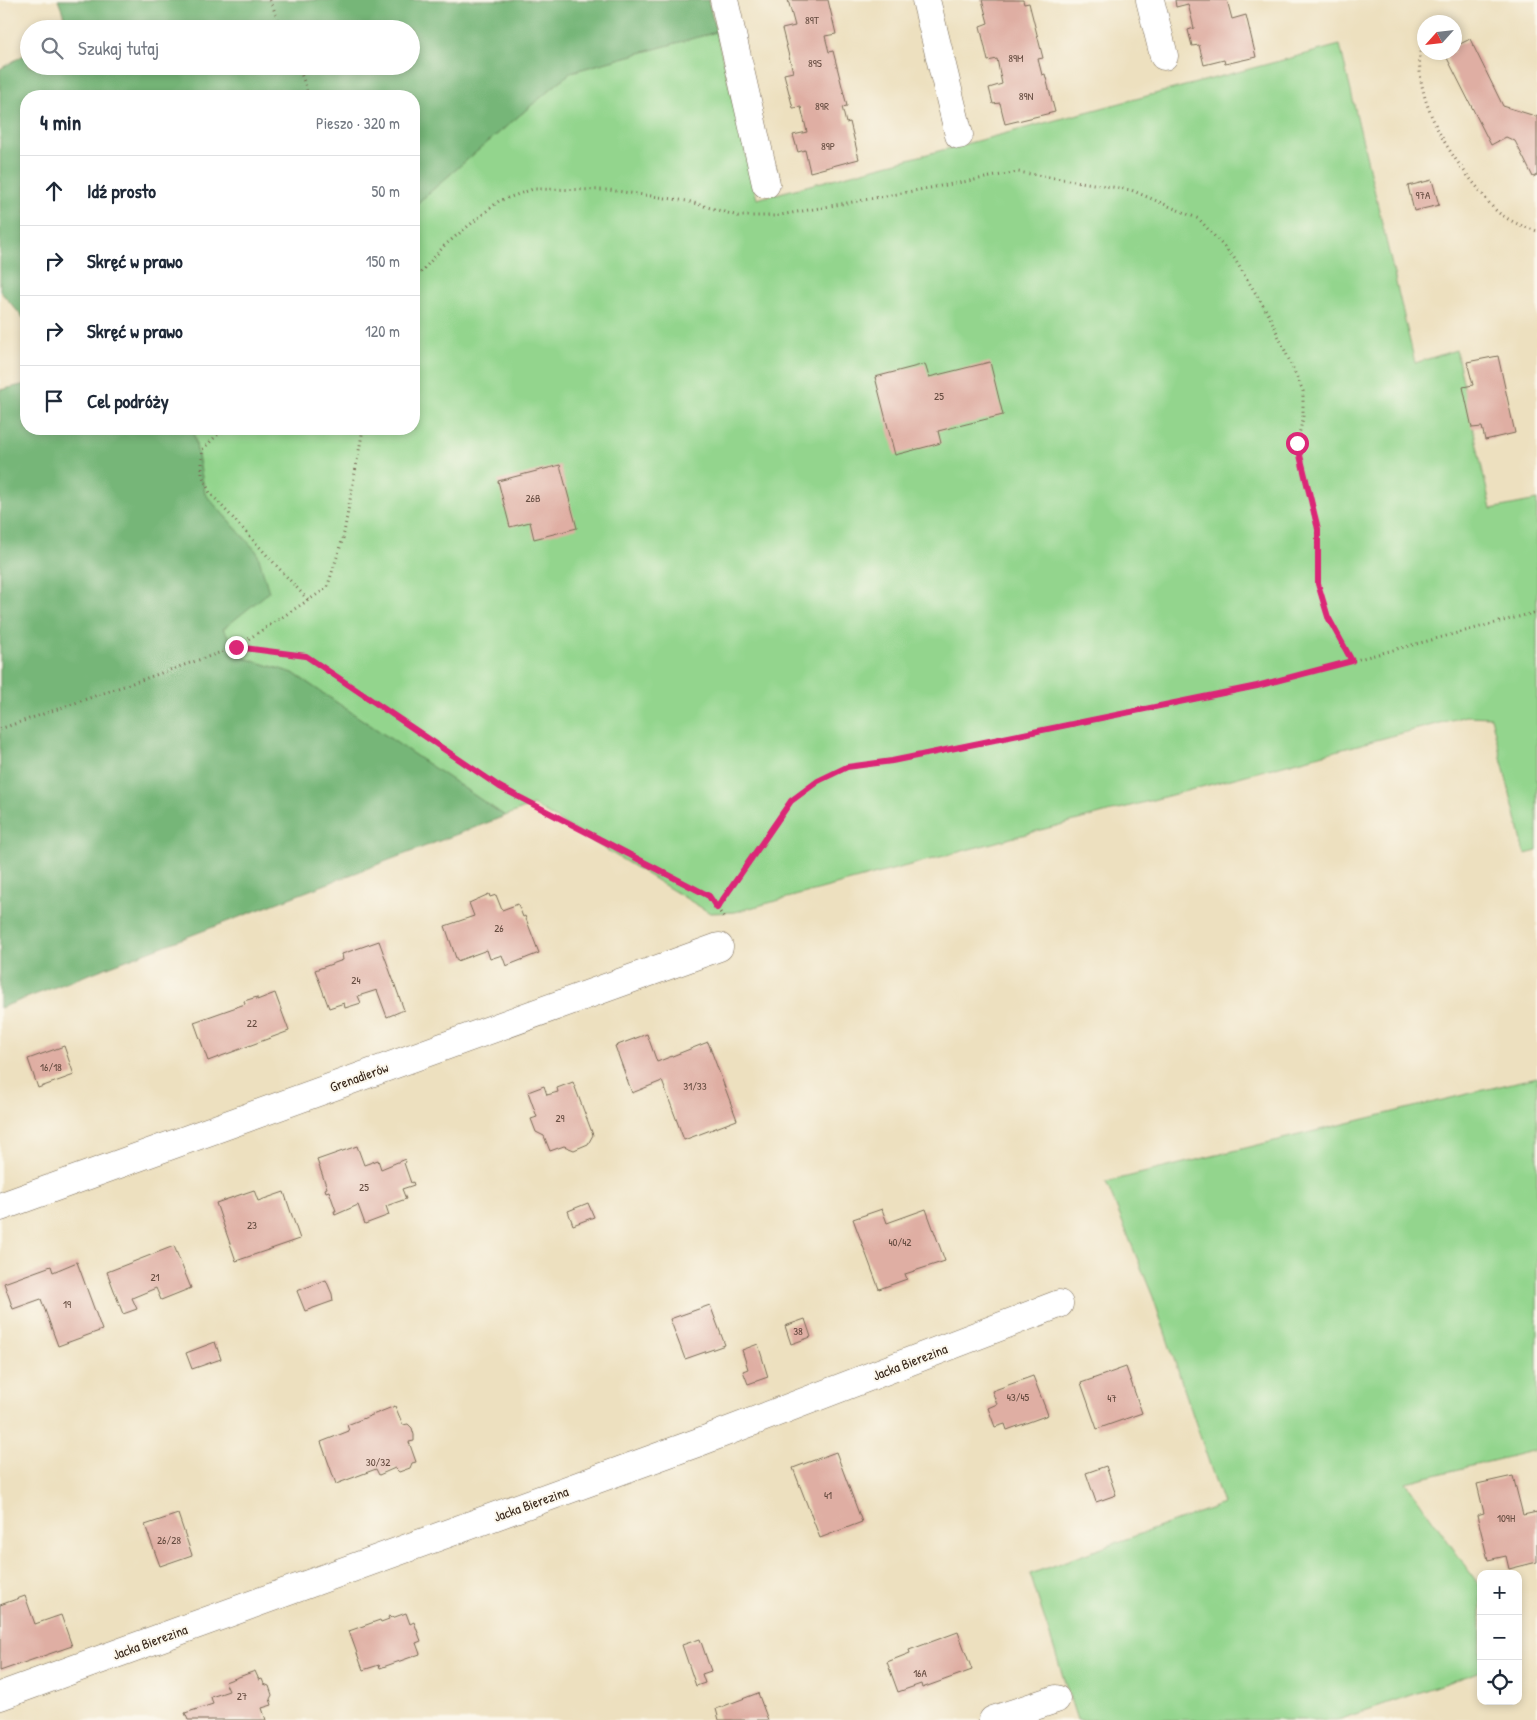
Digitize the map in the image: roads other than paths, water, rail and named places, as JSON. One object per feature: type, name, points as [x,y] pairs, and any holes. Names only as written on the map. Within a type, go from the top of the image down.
[{"type":"street","points":[[724,0],[766,184]]},
{"type":"street","points":[[926,0],[959,135]]},
{"type":"street","points":[[1150,0],[1164,56]]},
{"type":"street","name":"Grenadierów","points":[[0,1207],[719,947]]},
{"type":"street","name":"Jacka Bierezina","points":[[0,1696],[712,1438],[1059,1304]]},
{"type":"street","points":[[993,1720],[1056,1698]]}]
